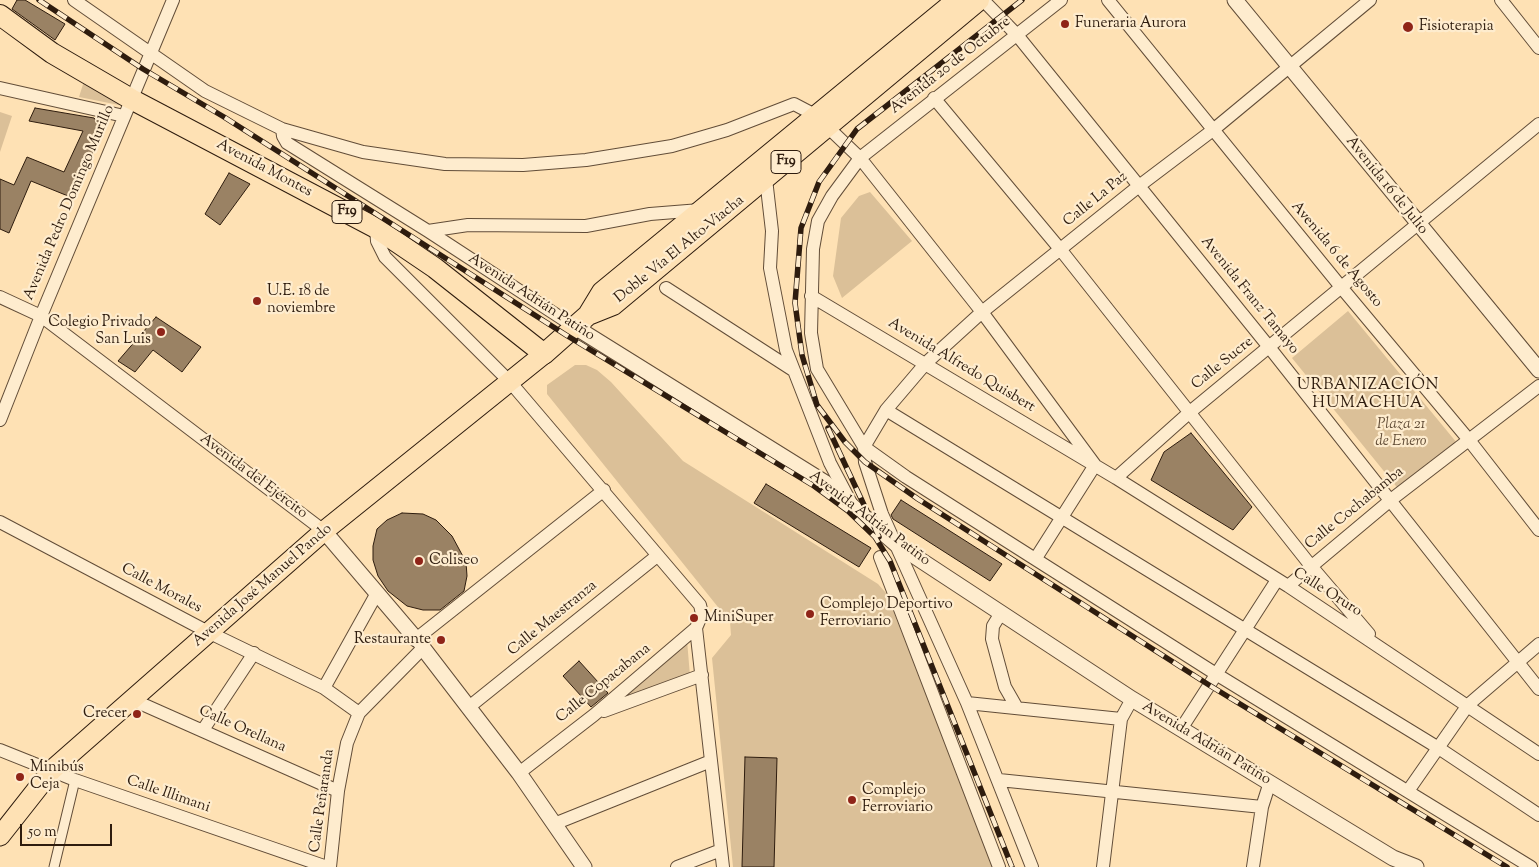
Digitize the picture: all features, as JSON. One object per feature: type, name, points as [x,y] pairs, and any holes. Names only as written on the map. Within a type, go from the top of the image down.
[{"type":"highway","name":"Doble Vía El Alto-Viacha","points":[[581,321],[613,306],[766,179],[821,120],[957,0]]},
{"type":"highway","name":"Doble Vía El Alto-Viacha","points":[[581,321],[602,292],[700,210],[979,0]]},
{"type":"highway","name":"Avenida Montes","points":[[0,15],[128,107],[376,228],[435,268],[544,354]]},
{"type":"highway","name":"F19","points":[[544,354],[581,321]]},
{"type":"main road","name":"Avenida José Manuel Pando","points":[[0,836],[52,770],[324,531],[544,354]]},
{"type":"street","points":[[74,0],[149,54],[205,91],[282,129],[363,152],[445,164],[523,165],[586,160],[672,146],[727,130],[794,104],[821,120],[860,158],[982,312],[1095,465],[1036,558]]},
{"type":"street","name":"Avenida Pedro Domingo Murillo","points":[[0,420],[41,316],[173,0]]},
{"type":"street","name":"Avenida Franz Tamayo","points":[[983,0],[1017,35],[1392,499],[1539,689]]},
{"type":"street","name":"Avenida 20 de Octubre","points":[[864,447],[817,369],[811,333],[811,296],[813,249],[818,221],[832,196],[860,158],[1061,0]]},
{"type":"street","name":"Avenida 6 de Agosto","points":[[1108,0],[1340,287],[1469,440],[1539,530]]},
{"type":"street","name":"Avenida 16 de Julio","points":[[1235,0],[1539,370]]},
{"type":"street","name":"Calle La Paz","points":[[864,447],[886,410],[926,363],[982,312],[1212,130],[1370,0]]},
{"type":"street","points":[[1501,0],[1539,48]]},
{"type":"street","points":[[0,88],[128,107]]},
{"type":"street","points":[[934,98],[1060,249],[1310,566],[1379,646]]},
{"type":"street","name":"Calle Sucre","points":[[1116,478],[1190,412],[1539,124]]},
{"type":"street","name":"Avenida Adrián Patiño","points":[[282,129],[287,143],[428,231],[581,321],[824,482],[896,544],[1132,699],[1393,858],[1416,867]]},
{"type":"street","points":[[766,179],[772,231],[770,268],[784,341],[793,370],[830,463],[854,508]]},
{"type":"street","points":[[428,231],[468,225],[586,226],[650,214],[700,210]]},
{"type":"street","points":[[376,228],[377,241],[385,257],[511,382],[604,490],[657,556]]},
{"type":"street","points":[[666,288],[793,370]]},
{"type":"street","name":"Avenida Alfredo Quisbert","points":[[811,296],[1095,465]]},
{"type":"street","name":"Avenida del Ejército","points":[[0,297],[41,316],[324,531],[420,644],[469,707],[519,773],[584,867]]},
{"type":"street","name":"Calle Cochabamba","points":[[1181,729],[1245,630],[1282,583],[1310,566],[1392,499],[1539,386]]},
{"type":"street","points":[[886,410],[1437,747],[1539,815]]},
{"type":"street","points":[[864,447],[865,462],[882,514],[967,703],[1034,867]]},
{"type":"street","points":[[864,447],[906,477],[1216,674],[1531,867]]},
{"type":"street","name":"Calle Oruro","points":[[1095,465],[1379,646],[1539,754]]},
{"type":"street","name":"Calle Peñaranda","points":[[329,867],[338,791],[347,742],[359,712],[420,644],[604,490]]},
{"type":"street","name":"Calle Morales","points":[[0,522],[210,633],[324,688],[359,712]]},
{"type":"street","name":"Calle Copacabana","points":[[519,773],[594,714],[696,628],[702,614],[700,606],[657,556]]},
{"type":"street","name":"Calle Maestranza","points":[[469,707],[657,556]]},
{"type":"street","points":[[880,557],[999,867]]},
{"type":"street","points":[[324,688],[377,593]]},
{"type":"street","points":[[1001,613],[993,626],[992,639],[1005,687],[1017,708]]},
{"type":"street","points":[[696,628],[723,867]]},
{"type":"street","points":[[1408,791],[1437,747],[1468,706],[1517,661],[1539,644]]},
{"type":"street","points":[[203,730],[254,653]]},
{"type":"street","points":[[594,714],[702,675]]},
{"type":"street","points":[[1103,867],[1121,719],[1132,699]]},
{"type":"street","name":"Calle Orellana","points":[[133,700],[338,791]]},
{"type":"street","points":[[967,703],[1121,719]]},
{"type":"street","name":"Calle Illimani","points":[[0,750],[75,780],[329,867]]},
{"type":"street","points":[[554,824],[711,761]]},
{"type":"street","points":[[54,867],[75,780]]},
{"type":"street","points":[[999,780],[1262,807]]},
{"type":"street","points":[[1253,867],[1262,807],[1270,782]]},
{"type":"street","points":[[677,867],[688,865],[721,850]]},
{"type":"green space","points":[[85,78],[120,100],[119,105],[79,97]]},
{"type":"green space","points":[[0,112],[12,116],[0,152]]},
{"type":"green space","points":[[870,192],[912,241],[842,298],[833,276],[841,218],[859,196]]},
{"type":"green space","name":"Plaza 21 de Enero","points":[[1348,311],[1457,443],[1400,491],[1292,358]]},
{"type":"green space","name":"Complejo Deportivo Ferroviario","points":[[575,365],[586,365],[597,370],[611,382],[683,461],[878,584],[886,593],[996,867],[733,867],[712,658],[731,635],[730,622],[547,394],[547,385]]},
{"type":"green space","points":[[687,640],[690,676],[612,706]]},
{"type":"building","points":[[17,0],[25,0],[65,24],[55,40],[12,9]]},
{"type":"building","points":[[35,108],[94,118],[100,125],[101,134],[73,198],[31,181],[9,233],[0,229],[0,179],[14,185],[27,157],[64,172],[83,131],[29,121]]},
{"type":"building","points":[[229,173],[250,184],[220,225],[205,214]]},
{"type":"building","name":"Colegio Privado San Luis","points":[[156,317],[201,347],[182,372],[153,350],[135,372],[118,361]]},
{"type":"building","points":[[1191,433],[1252,507],[1233,530],[1151,480],[1164,452]]},
{"type":"building","points":[[766,484],[871,548],[859,567],[754,503]]},
{"type":"building","points":[[901,500],[1002,564],[990,581],[893,519],[891,515]]},
{"type":"building","name":"Coliseo","points":[[402,513],[423,514],[436,520],[452,536],[466,562],[467,576],[464,591],[440,610],[423,610],[407,606],[388,591],[378,576],[373,560],[373,546],[377,529],[387,520]]},
{"type":"building","points":[[579,661],[608,693],[591,707],[563,676]]},
{"type":"building","points":[[745,757],[777,758],[774,867],[742,867]]},
{"type":"railway","points":[[39,0],[143,69],[224,117],[566,335],[814,486],[848,511],[875,537],[890,561],[1012,867]]},
{"type":"railway","points":[[1022,0],[857,129],[819,182],[801,228],[795,303],[802,355],[817,405],[845,442],[865,462],[918,499],[1209,685],[1507,867]]},
{"type":"railway","points":[[828,428],[879,537]]},
{"type":"place","name":"Funeraria Aurora","points":[[1065,24]]},
{"type":"place","name":"Fisioterapia","points":[[1408,27]]},
{"type":"place","name":"U.E. 18 de noviembre","points":[[257,301]]},
{"type":"place","name":"Colegio Privado San Luis","points":[[161,332]]},
{"type":"place","name":"Coliseo","points":[[419,561]]},
{"type":"place","name":"Complejo Deportivo Ferroviario","points":[[810,614]]},
{"type":"place","name":"MiniSuper","points":[[694,618]]},
{"type":"place","name":"Restaurante","points":[[441,640]]},
{"type":"place","name":"Crecer","points":[[137,714]]},
{"type":"place","name":"Minibús Ceja","points":[[20,777]]},
{"type":"place","name":"Complejo Ferroviario","points":[[852,800]]},
{"type":"district","name":"URBANIZACIÓN HUMACHUA","points":[[1368,395]]}]
